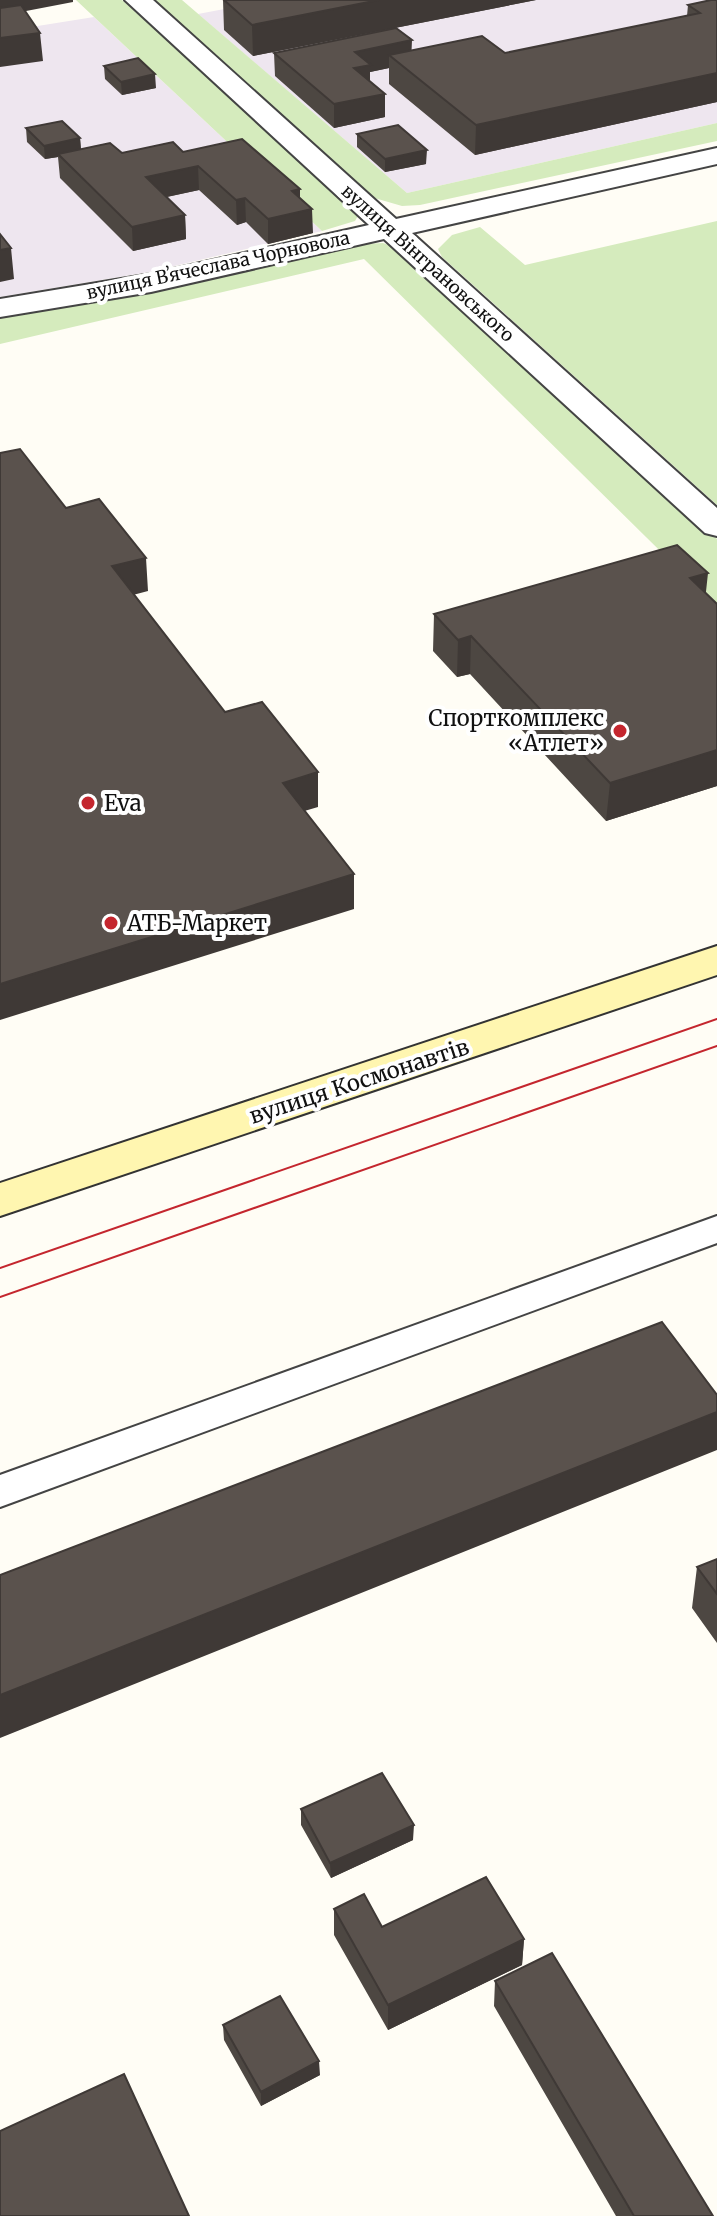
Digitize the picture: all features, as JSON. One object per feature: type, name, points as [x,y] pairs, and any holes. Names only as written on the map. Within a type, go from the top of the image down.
[{"type":"main road","name":"вулиця Космонавтів","points":[[0,1200],[717,960]]},
{"type":"street","name":"вулиця Вінграновського","points":[[138,0],[717,526]]},
{"type":"street","name":"вулиця Вʼячеслава Чорновола","points":[[0,308],[151,283],[717,156]]},
{"type":"lane","points":[[0,1491],[717,1229]]},
{"type":"shaded area","points":[[272,0],[717,0],[717,123],[407,193],[198,14]]},
{"type":"shaded area","points":[[94,17],[322,231],[149,272],[0,297],[0,32]]},
{"type":"green space","points":[[76,0],[122,0],[359,214],[355,221],[322,231]]},
{"type":"green space","points":[[155,0],[182,0],[407,193],[717,123],[717,141],[420,205],[402,206],[371,197]]},
{"type":"green space","points":[[717,221],[717,505],[442,257],[438,249],[452,235],[480,227],[525,265]]},
{"type":"green space","points":[[383,243],[402,250],[717,539],[717,607],[364,259],[0,344],[0,318],[151,293],[365,244]]},
{"type":"building","points":[[224,0],[379,0],[252,25]]},
{"type":"building","points":[[717,0],[717,73],[476,125],[389,55],[482,36],[505,53],[700,13],[688,5]]},
{"type":"building","points":[[21,5],[40,33],[0,38],[0,8]]},
{"type":"building","points":[[396,28],[412,40],[355,52],[371,65],[354,68],[385,94],[334,104],[274,53]]},
{"type":"building","points":[[138,58],[155,74],[121,82],[104,66]]},
{"type":"building","points":[[62,121],[80,138],[44,146],[26,128]]},
{"type":"building","points":[[398,125],[427,150],[385,159],[357,134]]},
{"type":"building","points":[[242,139],[300,189],[292,191],[312,209],[268,219],[245,198],[236,200],[198,166],[146,177],[185,215],[132,227],[58,154],[110,143],[122,153],[173,142],[183,152]]},
{"type":"building","points":[[0,234],[11,248],[0,250]]},
{"type":"building","points":[[20,449],[66,508],[99,499],[146,558],[112,566],[225,712],[262,702],[318,772],[283,783],[354,874],[0,984],[0,453]]},
{"type":"building","name":"Спорткомплекс «Атлет»","points":[[677,545],[708,573],[690,578],[717,604],[717,750],[610,783],[471,636],[458,640],[434,614]]},
{"type":"building","points":[[662,1322],[717,1395],[717,1412],[0,1695],[0,1575]]},
{"type":"building","points":[[717,1559],[717,1594],[697,1567]]},
{"type":"building","points":[[382,1773],[414,1825],[330,1863],[301,1809]]},
{"type":"building","points":[[486,1877],[524,1939],[388,2005],[334,1909],[364,1894],[382,1927]]},
{"type":"building","points":[[552,1953],[713,2216],[634,2216],[495,1981]]},
{"type":"building","points":[[280,1996],[319,2061],[261,2092],[223,2025]]},
{"type":"building","points":[[124,2074],[189,2216],[0,2216],[0,2131]]},
{"type":"tram line","points":[[0,1268],[717,1019]]},
{"type":"tram line","points":[[0,1297],[717,1046]]},
{"type":"place","name":"Спорткомплекс «Атлет»","points":[[620,731]]},
{"type":"place","name":"Eva","points":[[88,803]]},
{"type":"place","name":"АТБ-Маркет","points":[[111,923]]}]
